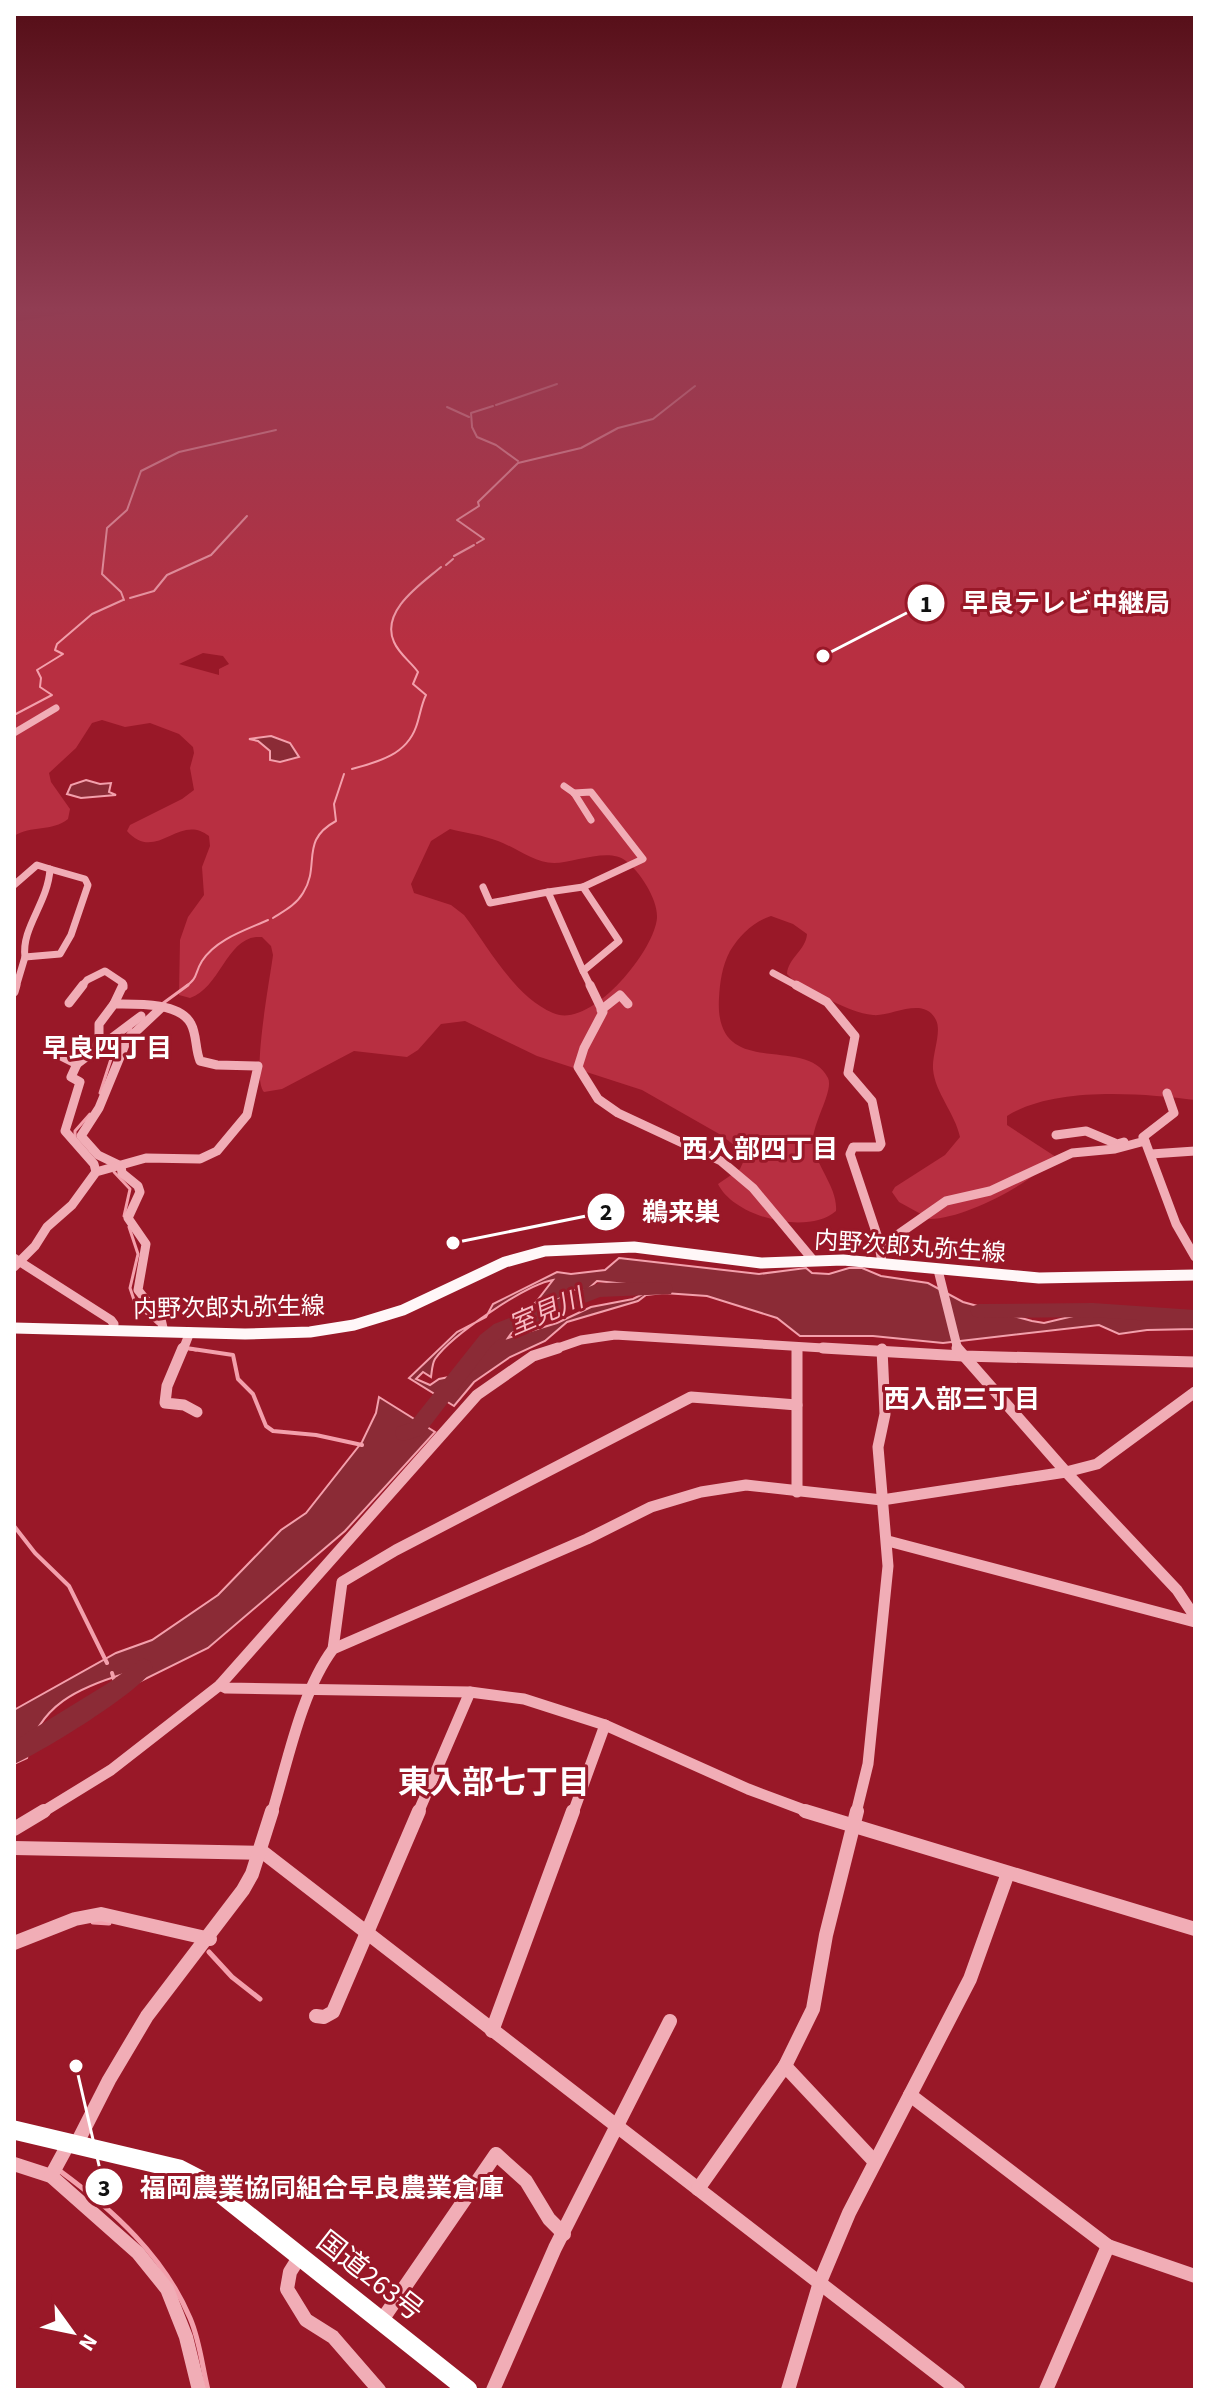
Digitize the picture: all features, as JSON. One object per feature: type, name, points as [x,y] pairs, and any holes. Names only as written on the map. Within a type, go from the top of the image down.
[{"type":"highway","name":"国道263号","points":[[14,2130],[69,2148],[179,2169],[210,2185],[468,2390]]},
{"type":"main road","name":"内野次郎丸弥生線","points":[[14,1328],[164,1332],[188,1338],[310,1332],[354,1325],[403,1310],[505,1262],[545,1251],[634,1247],[761,1263],[813,1260],[882,1262],[939,1273],[1039,1278],[1195,1275]]},
{"type":"street","points":[[14,733],[56,708]]},
{"type":"street","points":[[564,786],[574,793],[591,820]]},
{"type":"street","points":[[483,887],[490,903],[583,887],[643,859],[591,792],[574,793]]},
{"type":"street","points":[[14,885],[37,865],[85,879],[88,885],[71,935],[60,954],[14,958]]},
{"type":"street","points":[[15,990],[25,958],[23,943],[49,888],[50,869]]},
{"type":"street","points":[[583,887],[619,941],[583,971]]},
{"type":"street","points":[[548,892],[601,1010]]},
{"type":"street","points":[[69,1003],[87,980],[105,971],[123,983],[124,989],[99,1024],[99,1041],[90,1056]]},
{"type":"street","points":[[773,973],[827,1002],[855,1036],[848,1073],[872,1101],[881,1144],[879,1147],[853,1147],[850,1154],[858,1168],[863,1195],[881,1242],[882,1262]]},
{"type":"street","points":[[628,1004],[620,995],[601,1010],[578,1067],[598,1099],[618,1113],[721,1161],[753,1188],[813,1260]]},
{"type":"street","points":[[111,1331],[114,1324],[111,1320],[93,1307],[16,1263],[35,1246],[47,1227],[72,1205],[96,1172],[146,1158],[209,1157],[247,1115],[258,1066],[217,1065],[200,1061],[188,1018],[173,1010],[114,1004]]},
{"type":"street","points":[[96,1172],[94,1164],[65,1131],[80,1082],[71,1077],[77,1064],[155,1009]]},
{"type":"street","points":[[121,1166],[98,1155],[81,1136],[101,1105],[112,1079],[118,1052],[155,1009]]},
{"type":"street","points":[[55,1053],[77,1064]]},
{"type":"street","points":[[881,1242],[893,1238],[946,1201],[990,1191],[1072,1153],[1115,1149],[1144,1139],[1173,1115],[1167,1093]]},
{"type":"street","points":[[1056,1135],[1086,1131],[1117,1144],[1144,1139]]},
{"type":"street","points":[[1144,1139],[1176,1224],[1195,1257]]},
{"type":"street","points":[[1151,1154],[1195,1151]]},
{"type":"street","points":[[121,1166],[122,1173],[138,1186],[140,1192],[128,1218],[146,1244],[137,1282],[139,1294],[162,1316],[164,1332]]},
{"type":"street","points":[[939,1273],[961,1353],[1066,1472],[1177,1590],[1195,1620]]},
{"type":"street","points":[[14,1829],[111,1770],[220,1685],[477,1395],[533,1356],[568,1343],[615,1335],[797,1348],[1195,1362]]},
{"type":"street","points":[[188,1338],[167,1386],[165,1403],[184,1405],[197,1412]]},
{"type":"street","points":[[797,1348],[797,1492]]},
{"type":"street","points":[[698,2189],[785,2066],[813,2009],[826,1935],[868,1764],[888,1541],[878,1447],[885,1414],[882,1349]]},
{"type":"street","points":[[333,1649],[587,1539],[660,1504],[730,1485],[882,1500],[1066,1472],[1097,1464],[1195,1392]]},
{"type":"street","points":[[51,2176],[154,2006],[238,1900],[259,1853],[311,1690],[333,1649],[342,1582],[396,1550],[691,1397],[797,1405]]},
{"type":"street","points":[[888,1541],[1195,1620]]},
{"type":"street","points":[[220,1685],[226,1688],[470,1692],[524,1699],[605,1725],[748,1789],[853,1825],[1195,1929]]},
{"type":"street","points":[[316,2016],[324,2017],[333,2012],[470,1692]]},
{"type":"street","points":[[492,2031],[605,1725]]},
{"type":"street","points":[[14,1848],[264,1853],[958,2390]]},
{"type":"street","points":[[788,2390],[820,2282],[849,2213],[970,1979],[1008,1873]]},
{"type":"street","points":[[14,1943],[75,1919],[101,1914],[210,1939]]},
{"type":"street","points":[[493,2390],[564,2234],[670,2021]]},
{"type":"street","points":[[785,2066],[875,2162]]},
{"type":"street","points":[[910,2095],[1108,2246],[1195,2276]]},
{"type":"street","points":[[382,2320],[496,2154],[519,2174],[534,2192],[538,2208],[564,2234]]},
{"type":"street","points":[[14,2164],[51,2176],[138,2253],[167,2289],[186,2337],[199,2390]]},
{"type":"street","points":[[1046,2390],[1108,2246]]},
{"type":"street","points":[[300,2256],[290,2272],[287,2289],[306,2320],[333,2337],[379,2390]]},
{"type":"shaded area","points":[[14,420],[1195,420],[1195,1100],[1099,1094],[1026,1106],[1007,1116],[1007,1125],[1056,1157],[1015,1188],[962,1213],[930,1219],[899,1202],[892,1192],[945,1155],[960,1137],[933,1069],[938,1031],[936,1020],[931,1013],[916,1008],[880,1015],[863,1013],[842,1006],[793,980],[787,974],[788,968],[804,945],[807,934],[793,924],[771,916],[748,930],[727,957],[719,998],[721,1024],[731,1040],[745,1049],[801,1058],[817,1065],[828,1078],[828,1091],[813,1142],[834,1193],[836,1211],[808,1222],[790,1222],[755,1214],[726,1196],[718,1184],[740,1169],[745,1158],[721,1135],[642,1090],[537,1056],[465,1021],[441,1024],[418,1050],[407,1057],[354,1051],[282,1089],[264,1092],[260,1049],[273,955],[271,946],[262,937],[250,938],[232,952],[201,992],[190,998],[179,995],[180,940],[188,917],[204,895],[202,867],[210,846],[209,836],[198,830],[188,830],[148,842],[138,840],[127,831],[130,825],[194,790],[190,768],[193,747],[179,734],[150,723],[125,727],[102,720],[92,723],[76,748],[49,773],[51,782],[70,809],[68,819],[55,826],[14,836]],"holes":[[[203,653],[223,656],[229,664],[219,669],[219,675],[179,664]],[[450,829],[492,839],[532,858],[554,863],[601,855],[619,857],[637,872],[647,886],[655,903],[657,918],[645,950],[618,985],[584,1010],[568,1015],[553,1013],[539,1005],[503,970],[464,915],[451,905],[414,893],[411,884],[431,841]]]},
{"type":"shaded area","points":[[271,736],[290,743],[299,757],[280,762],[270,760],[270,751],[258,741],[249,739]]},
{"type":"shaded area","points":[[86,780],[111,783],[109,792],[116,795],[81,798],[67,794],[71,785]]},
{"type":"shaded area","points":[[619,1258],[759,1274],[806,1268],[812,1273],[829,1274],[862,1268],[881,1276],[928,1283],[963,1302],[1032,1321],[1044,1323],[1086,1313],[1141,1317],[1143,1312],[1195,1313],[1195,1329],[1119,1334],[1099,1325],[943,1343],[873,1336],[800,1336],[777,1318],[707,1296],[664,1293],[646,1295],[638,1301],[567,1322],[545,1341],[510,1357],[474,1382],[454,1406],[409,1378],[457,1332],[476,1322],[435,1359],[431,1377],[423,1372],[416,1379],[430,1385],[439,1379],[464,1374],[492,1339],[536,1302],[553,1280],[525,1291],[488,1314],[493,1304],[557,1272],[571,1274],[605,1270]],"holes":[[[597,1281],[645,1286],[645,1293],[633,1299],[591,1307],[557,1323],[508,1338],[519,1322],[574,1290],[587,1290]]]},
{"type":"shaded area","points":[[379,1397],[435,1432],[345,1531],[208,1648],[123,1690],[127,1673],[77,1692],[63,1701],[40,1724],[27,1758],[14,1764],[14,1710],[116,1653],[152,1640],[218,1595],[281,1530],[306,1513],[362,1442],[376,1413]]},
{"type":"waterway","points":[[472,420],[472,426]]},
{"type":"waterway","points":[[477,543],[484,539],[457,520],[479,506],[478,502],[518,463],[581,448],[618,428],[648,420]]},
{"type":"waterway","points":[[472,427],[477,437],[496,445],[518,461]]},
{"type":"waterway","points":[[124,600],[121,592],[102,574],[107,528],[127,510],[141,471],[179,452],[276,430]]},
{"type":"waterway","points":[[130,598],[154,591],[167,575],[211,555],[247,516]]},
{"type":"waterway","points":[[454,556],[474,545]]},
{"type":"waterway","points":[[446,565],[453,559]]},
{"type":"waterway","points":[[352,769],[398,751],[416,727],[426,695],[413,684],[418,672],[399,650],[391,631],[397,609],[441,567]]},
{"type":"waterway","points":[[14,715],[52,695],[40,687],[41,678],[37,670],[63,654],[55,650],[57,644],[92,614],[123,600]]},
{"type":"waterway","points":[[273,918],[293,904],[308,883],[314,845],[325,829],[336,821],[334,804],[344,774]]},
{"type":"waterway","points":[[185,987],[215,947],[268,920]]},
{"type":"waterway","points":[[162,1004],[188,985]]},
{"type":"waterway","points":[[100,1093],[111,1059],[131,1029]]},
{"type":"waterway","points":[[75,1137],[75,1131],[90,1114]]},
{"type":"waterway","points":[[114,1172],[130,1189],[124,1216]]},
{"type":"waterway","points":[[129,1227],[138,1254],[130,1288],[135,1303],[158,1324]]},
{"type":"waterway","name":"室見川","points":[[404,1433],[416,1429],[486,1340],[500,1329],[599,1290],[665,1289]]},
{"type":"waterway","name":"室見川","points":[[979,1311],[1093,1310],[1195,1317]]},
{"type":"waterway","points":[[196,1350],[186,1348],[233,1355],[238,1379],[253,1394],[266,1426],[273,1431],[316,1435],[362,1445]]},
{"type":"waterway","points":[[14,1526],[35,1553],[69,1586],[107,1663]]},
{"type":"waterway","name":"室見川","points":[[14,1753],[117,1689],[143,1668]]},
{"type":"waterway","points":[[112,1673],[117,1689]]},
{"type":"waterway","points":[[93,1922],[109,1923]]},
{"type":"waterway","points":[[209,1952],[232,1977],[260,1999]]},
{"type":"waterway","points":[[60,2171],[118,2218],[166,2274],[193,2327],[208,2390]]},
{"type":"place","name":"早良テレビ中継局","points":[[823,656]]},
{"type":"place","name":"鵜来巣","points":[[453,1243]]},
{"type":"place","name":"福岡農業協同組合早良農業倉庫","points":[[76,2066]]},
{"type":"district","name":"早良四丁目","points":[[107,1048]]},
{"type":"district","name":"西入部四丁目","points":[[760,1149]]},
{"type":"district","name":"西入部三丁目","points":[[962,1399]]},
{"type":"district","name":"東入部七丁目","points":[[494,1783]]}]
